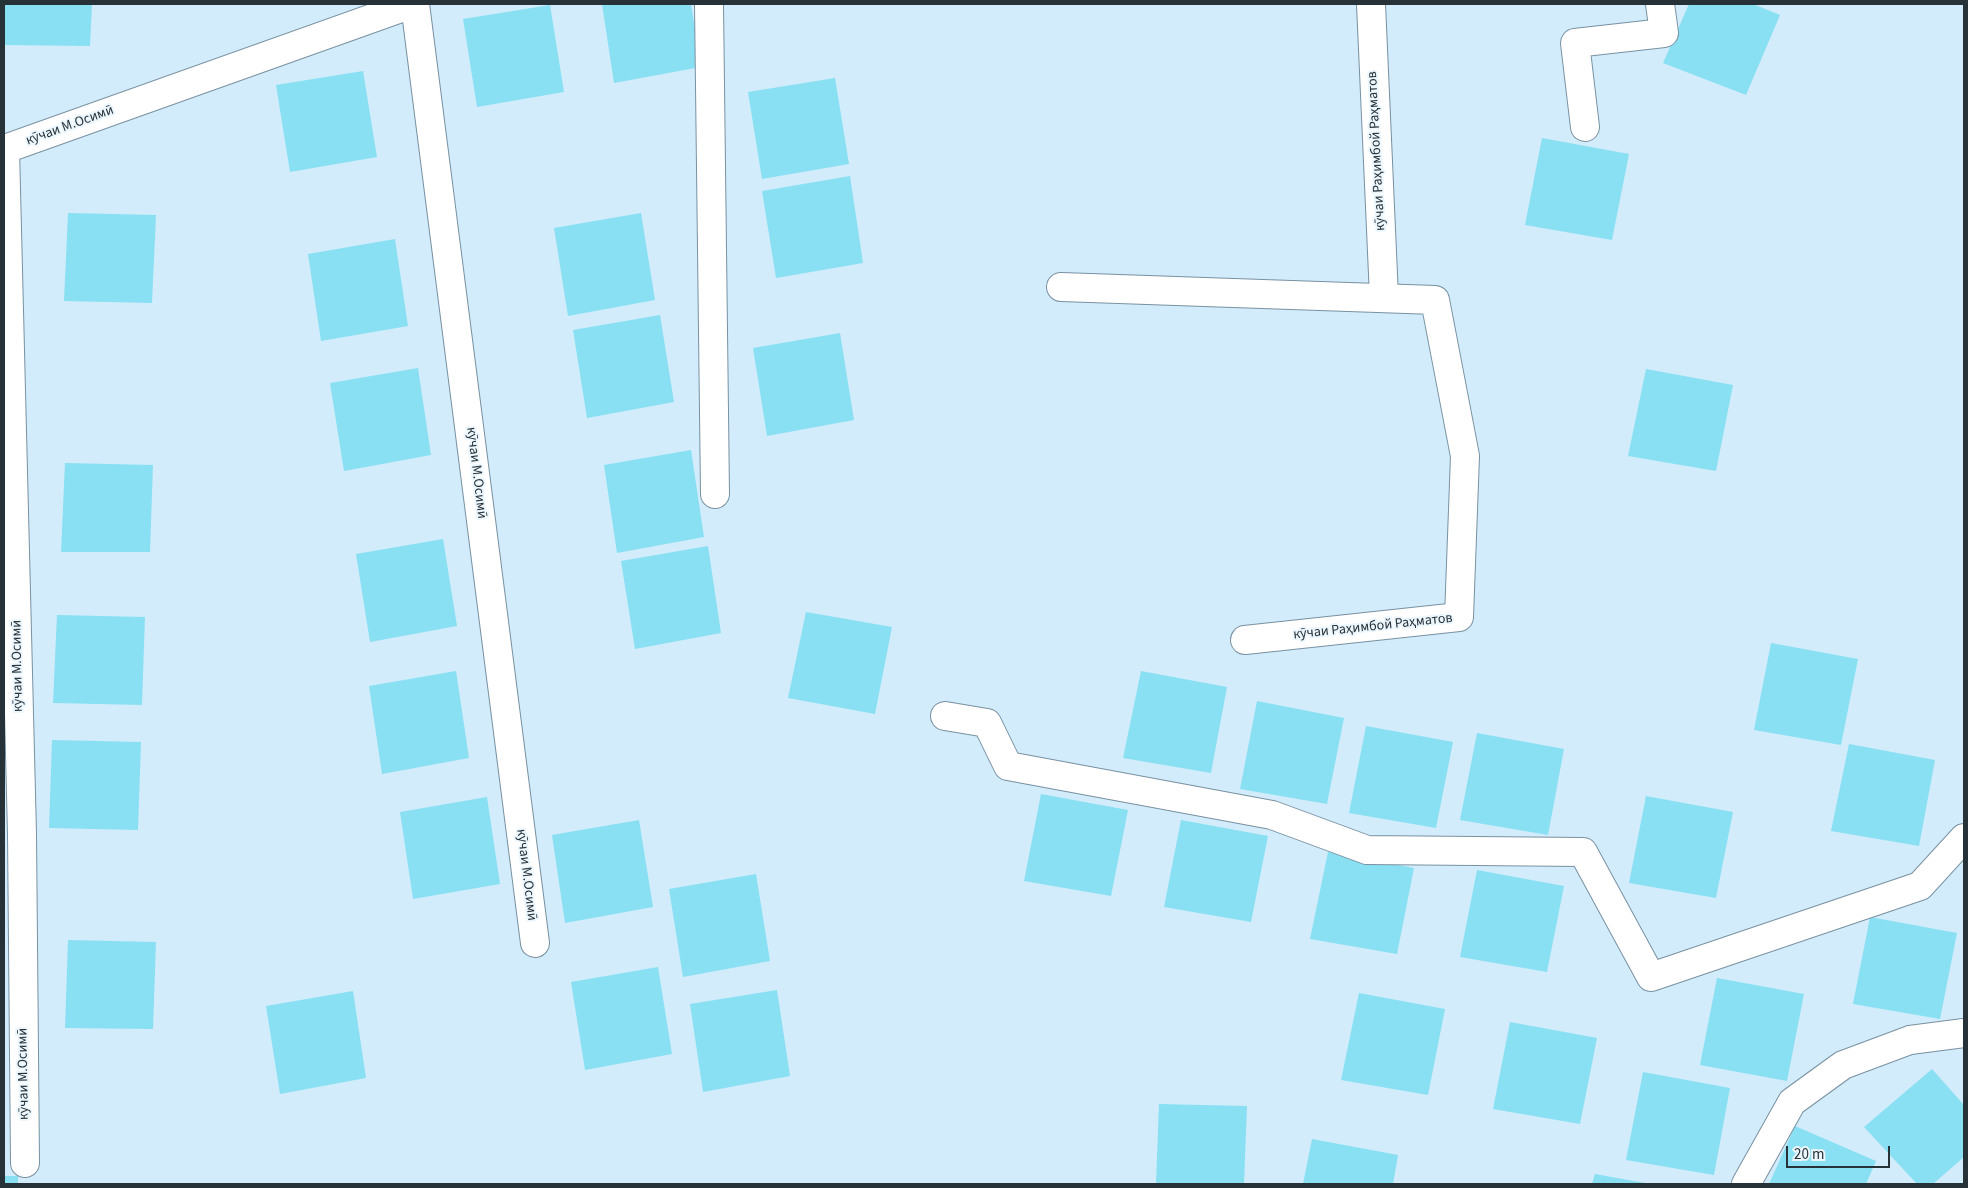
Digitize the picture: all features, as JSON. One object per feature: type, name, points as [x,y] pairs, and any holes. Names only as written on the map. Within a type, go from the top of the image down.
[{"type":"street","name":"кӯчаи М.Осимӣ","points":[[25,1163],[13,834],[5,150],[414,4],[535,943]]},
{"type":"street","points":[[709,4],[715,494]]},
{"type":"street","name":"кӯчаи Раҳимбой Раҳматов","points":[[1371,4],[1384,297]]},
{"type":"street","points":[[1585,127],[1575,43],[1664,32],[1660,4]]},
{"type":"street","name":"кӯчаи Раҳимбой Раҳматов","points":[[1061,287],[1435,300],[1465,456],[1459,617],[1245,640]]},
{"type":"street","points":[[945,716],[986,723],[1008,766],[1272,815],[1367,850],[1582,852],[1651,978],[1920,886],[1964,838]]},
{"type":"street","points":[[1746,1184],[1792,1102],[1843,1065],[1910,1040],[1964,1033]]},
{"type":"building","points":[[4,4],[92,4],[90,46],[4,45]]},
{"type":"building","points":[[602,4],[691,4],[701,67],[614,83]]},
{"type":"building","points":[[1689,4],[1753,4],[1780,15],[1746,95],[1663,63]]},
{"type":"building","points":[[550,5],[564,92],[477,107],[463,19]]},
{"type":"building","points":[[363,71],[377,157],[290,172],[276,85]]},
{"type":"building","points":[[835,78],[849,164],[762,179],[748,92]]},
{"type":"building","points":[[1542,138],[1629,154],[1612,240],[1525,225]]},
{"type":"building","points":[[850,176],[863,263],[776,278],[762,191]]},
{"type":"building","points":[[68,213],[156,215],[152,303],[64,301]]},
{"type":"building","points":[[641,213],[655,300],[568,316],[554,228]]},
{"type":"building","points":[[395,239],[408,326],[321,341],[308,254]]},
{"type":"building","points":[[660,315],[674,402],[587,418],[573,330]]},
{"type":"building","points":[[840,333],[854,420],[767,436],[753,348]]},
{"type":"building","points":[[418,368],[431,455],[344,471],[330,383]]},
{"type":"building","points":[[1646,369],[1733,385],[1716,471],[1628,456]]},
{"type":"building","points":[[691,450],[704,537],[617,553],[604,465]]},
{"type":"building","points":[[65,463],[153,465],[150,552],[61,552]]},
{"type":"building","points":[[443,539],[457,626],[370,642],[356,554]]},
{"type":"building","points":[[708,546],[721,633],[635,649],[621,561]]},
{"type":"building","points":[[806,612],[892,627],[875,714],[788,698]]},
{"type":"building","points":[[57,615],[145,617],[142,705],[53,703]]},
{"type":"building","points":[[1771,643],[1858,659],[1841,745],[1754,730]]},
{"type":"building","points":[[456,671],[469,758],[382,774],[369,686]]},
{"type":"building","points":[[1141,671],[1227,687],[1211,773],[1123,758]]},
{"type":"building","points":[[1257,701],[1344,718],[1327,804],[1240,789]]},
{"type":"building","points":[[1366,726],[1453,742],[1436,828],[1349,813]]},
{"type":"building","points":[[1477,733],[1564,749],[1548,835],[1460,820]]},
{"type":"building","points":[[52,740],[141,742],[138,830],[49,828]]},
{"type":"building","points":[[1849,744],[1935,760],[1919,846],[1831,831]]},
{"type":"building","points":[[1041,794],[1128,810],[1111,896],[1024,881]]},
{"type":"building","points":[[1646,796],[1733,812],[1716,898],[1629,883]]},
{"type":"building","points":[[487,797],[500,884],[413,899],[400,812]]},
{"type":"building","points":[[639,820],[653,907],[565,923],[552,835]]},
{"type":"building","points":[[1181,820],[1268,836],[1251,922],[1164,907]]},
{"type":"building","points":[[1328,852],[1414,868],[1397,954],[1310,939]]},
{"type":"building","points":[[1477,870],[1564,886],[1547,972],[1460,957]]},
{"type":"building","points":[[756,874],[770,961],[683,977],[669,889]]},
{"type":"building","points":[[1870,917],[1957,933],[1940,1019],[1853,1004]]},
{"type":"building","points":[[68,940],[156,942],[153,1029],[65,1028]]},
{"type":"building","points":[[658,967],[672,1054],[585,1070],[571,982]]},
{"type":"building","points":[[1717,978],[1804,994],[1787,1081],[1700,1065]]},
{"type":"building","points":[[777,990],[790,1076],[703,1092],[690,1004]]},
{"type":"building","points":[[353,991],[366,1078],[280,1094],[266,1006]]},
{"type":"building","points":[[1359,993],[1445,1009],[1428,1095],[1341,1080]]},
{"type":"building","points":[[1510,1022],[1597,1038],[1580,1124],[1493,1109]]},
{"type":"building","points":[[1932,1069],[1964,1105],[1964,1157],[1933,1184],[1917,1184],[1864,1127]]},
{"type":"building","points":[[1643,1072],[1730,1088],[1714,1175],[1626,1160]]},
{"type":"building","points":[[1159,1104],[1247,1106],[1244,1184],[1156,1184]]},
{"type":"building","points":[[1795,1126],[1876,1161],[1866,1184],[1769,1184]]},
{"type":"building","points":[[1312,1139],[1398,1155],[1393,1184],[1303,1184]]},
{"type":"building","points":[[1595,1174],[1645,1183],[1645,1184],[1592,1184]]},
{"type":"building","points":[[4,1176],[18,1176],[18,1184],[4,1184]]}]
